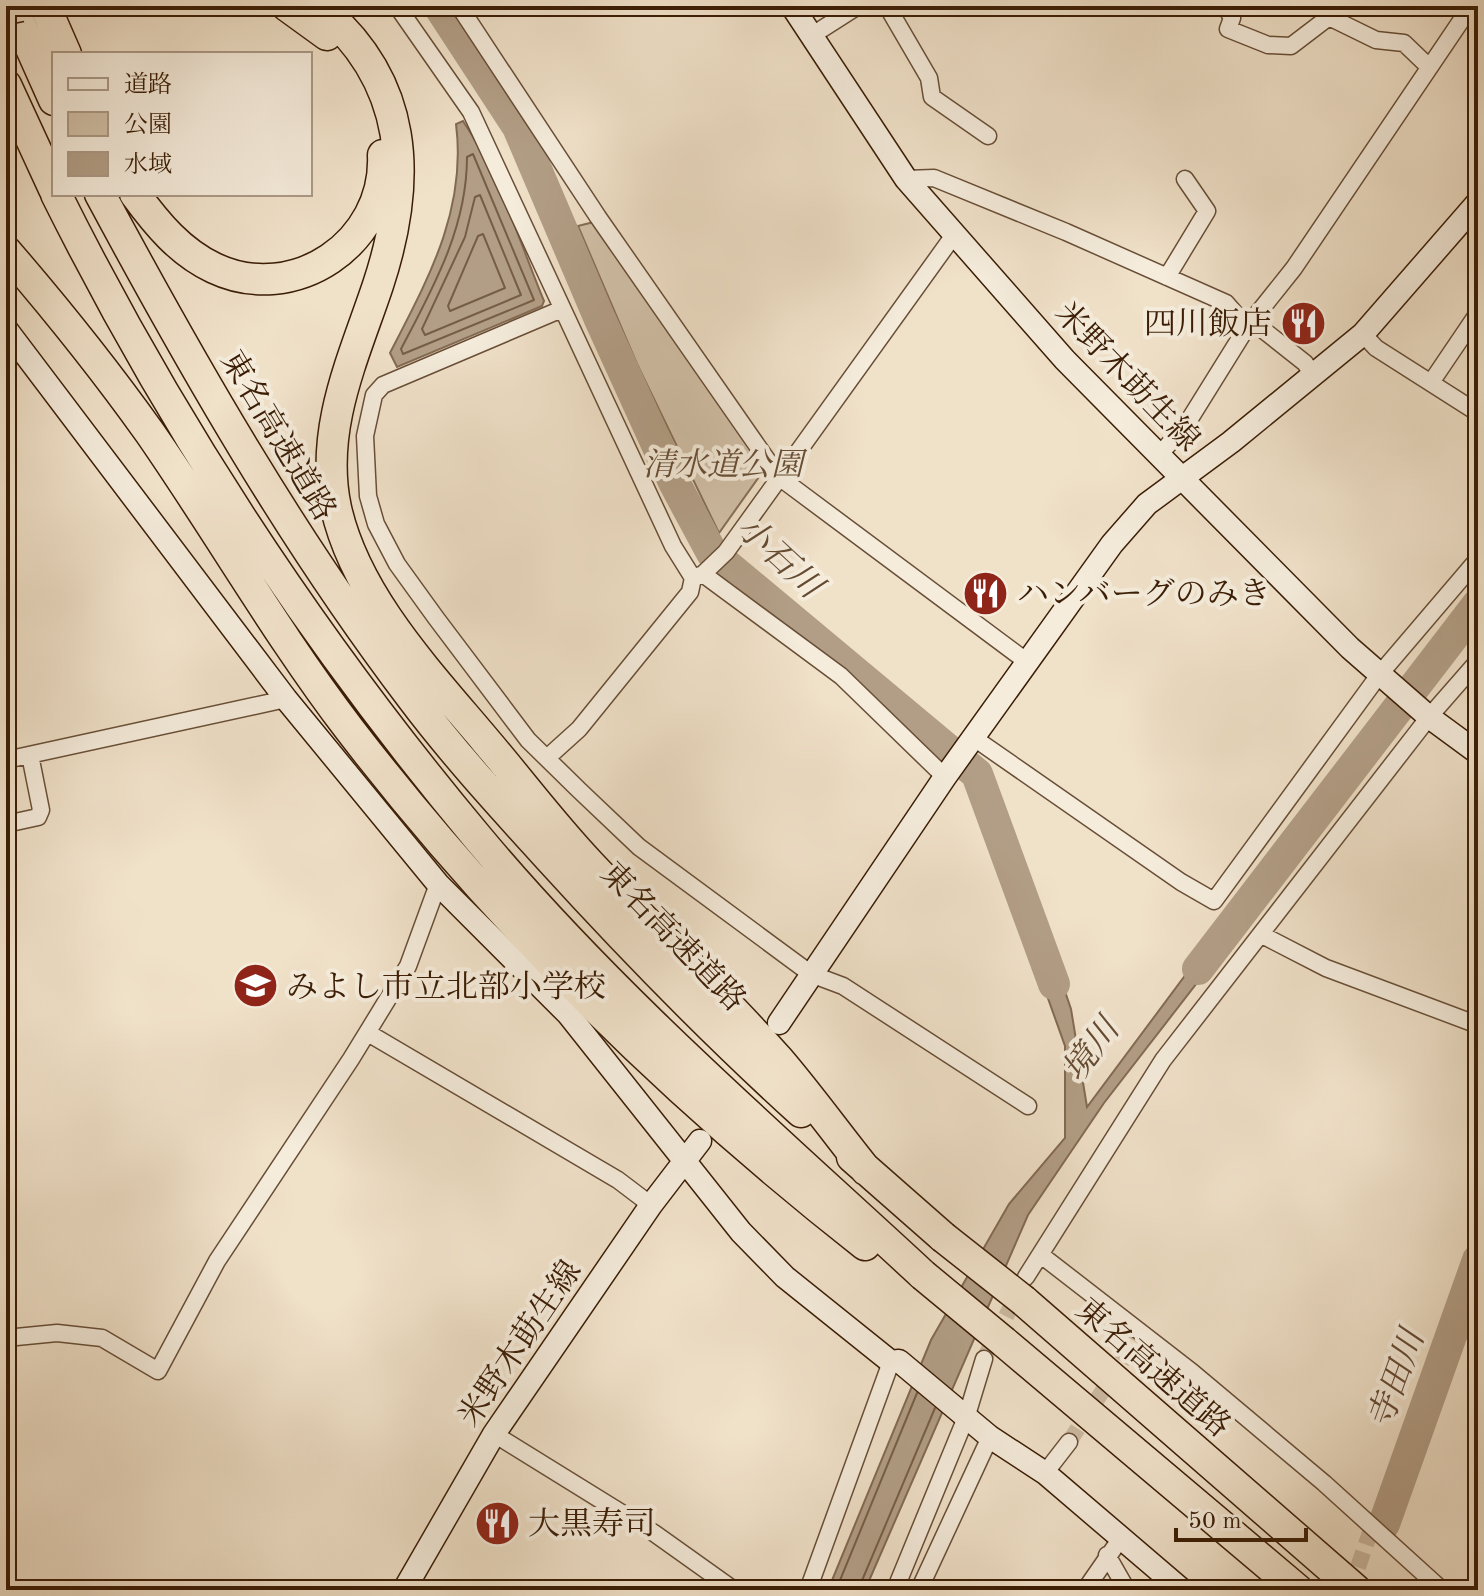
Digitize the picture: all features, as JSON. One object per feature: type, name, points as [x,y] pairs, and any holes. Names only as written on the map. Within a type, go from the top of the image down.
[{"type":"highway","points":[[12,6],[52,96]]},
{"type":"highway","points":[[6,9],[21,6]]},
{"type":"highway","points":[[45,6],[65,52]]},
{"type":"highway","points":[[136,196],[157,224],[198,259],[238,276],[259,279],[285,278],[308,272],[349,245],[365,226],[381,184],[382,136],[376,112],[366,87],[341,49],[303,15],[287,6]]},
{"type":"highway","points":[[318,6],[364,52],[384,89],[395,124],[400,166],[398,207],[386,260],[342,388],[333,434],[332,484],[346,542],[356,566],[399,631],[587,860],[779,1061],[866,1170]]},
{"type":"highway","points":[[6,85],[52,185]]},
{"type":"highway","points":[[57,196],[124,323],[207,463],[300,603],[388,723],[479,839],[594,963],[995,1351],[1055,1386],[1298,1590]]},
{"type":"highway","name":"東名高速道路","points":[[101,196],[238,442],[313,558],[413,699],[509,813],[634,951],[769,1082],[943,1237],[1025,1289],[1356,1590]]},
{"type":"highway","points":[[6,251],[76,333],[150,434],[350,730],[550,962],[689,1100],[920,1280]]},
{"type":"street","points":[[397,6],[471,112],[673,546],[702,574],[841,676],[945,777]]},
{"type":"street","points":[[459,6],[598,217],[779,477],[1026,661]]},
{"type":"street","name":"米野木莇生線","points":[[779,1023],[945,777],[1112,544],[1147,504],[1183,478],[1065,360],[906,179],[792,6]]},
{"type":"street","points":[[811,36],[858,6]]},
{"type":"street","points":[[887,6],[929,78],[932,97],[988,136]]},
{"type":"street","points":[[1225,6],[1232,18],[1228,29],[1268,45],[1291,46],[1329,17],[1376,40],[1404,43],[1429,67]]},
{"type":"street","points":[[1159,455],[1186,425],[1250,324],[1294,268],[1471,6]]},
{"type":"street","points":[[906,179],[934,178],[1226,303],[1305,363],[1313,375]]},
{"type":"street","points":[[1167,277],[1207,211],[1185,179]]},
{"type":"street","points":[[1478,202],[1363,334],[1183,478],[1379,675],[1478,753]]},
{"type":"street","points":[[548,757],[597,706],[702,574],[726,552],[954,235]]},
{"type":"street","points":[[562,309],[383,385],[374,395],[365,436],[368,496],[376,524],[397,564],[528,740],[639,847],[811,974],[843,986],[1028,1106]]},
{"type":"street","points":[[1432,381],[1478,313]]},
{"type":"street","points":[[6,329],[286,699],[438,884],[568,1014],[741,1232],[785,1277],[967,1415],[990,1437],[1045,1473],[1114,1547],[1182,1590]]},
{"type":"street","points":[[1363,334],[1376,348],[1478,413]]},
{"type":"street","points":[[972,740],[1181,882],[1214,901],[1379,675],[1478,559]]},
{"type":"street","points":[[1025,1289],[1041,1255],[1163,1060],[1429,717],[1478,661]]},
{"type":"street","points":[[6,760],[286,699]]},
{"type":"street","points":[[6,824],[32,820],[38,817],[41,810],[30,755]]},
{"type":"street","points":[[6,1338],[57,1333],[102,1338],[158,1371],[217,1261],[368,1033],[408,966],[438,884]]},
{"type":"street","points":[[1262,935],[1326,968],[1478,1025]]},
{"type":"street","points":[[368,1033],[618,1180],[651,1205]]},
{"type":"street","name":"米野木莇生線","points":[[404,1590],[494,1434],[651,1205],[700,1141]]},
{"type":"street","points":[[1041,1255],[1192,1372],[1324,1483],[1442,1590]]},
{"type":"street","points":[[895,1590],[995,1351]]},
{"type":"street","points":[[808,1590],[895,1362]]},
{"type":"street","points":[[494,1434],[654,1533],[734,1590]]},
{"type":"street","points":[[919,1590],[990,1437]]},
{"type":"street","points":[[1045,1473],[1069,1442]]},
{"type":"street","points":[[1085,1590],[1114,1547]]},
{"type":"street","points":[[1114,1547],[1127,1590]]},
{"type":"green space","name":"清水道公園","points":[[594,222],[763,462],[761,474],[719,533],[637,364],[578,226]]},
{"type":"water","points":[[463,121],[498,186],[544,301],[542,306],[397,367],[390,353],[430,271],[450,215],[456,186],[456,124]]},
{"type":"water","points":[[1219,930],[1231,939],[1104,1103],[1028,1215],[865,1590],[828,1590],[931,1340],[1009,1204],[1065,1138],[1065,1046],[1030,948],[1047,939],[1071,1009],[1087,1107]]},
{"type":"waterway","name":"小石川","points":[[439,6],[518,127],[675,484],[712,553],[977,774],[1054,984]]},
{"type":"waterway","name":"境川","points":[[1198,969],[1478,604]]},
{"type":"waterway","name":"寺田川","points":[[1384,1524],[1478,1260]]},
{"type":"tunnel","points":[[984,1359],[1020,1289]]},
{"type":"tunnel","points":[[1069,1442],[1140,1334]]},
{"type":"tunnel","points":[[1350,1590],[1372,1527]]},
{"type":"place","name":"四川飯店","points":[[1303,323]]},
{"type":"place","name":"ハンバーグのみき","points":[[986,593]]},
{"type":"place","name":"みよし市立北部小学校","points":[[255,986]]},
{"type":"place","name":"大黒寿司","points":[[497,1523]]}]
